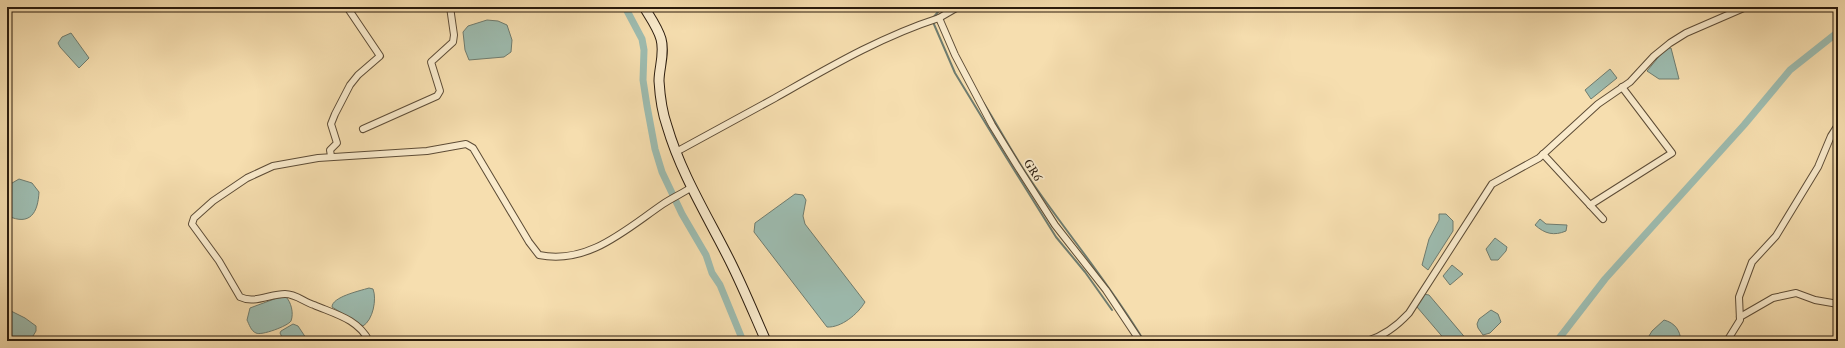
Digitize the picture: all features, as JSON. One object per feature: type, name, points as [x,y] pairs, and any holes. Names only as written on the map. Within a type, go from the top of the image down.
[{"type":"main road","points":[[644,7],[656,26],[661,39],[662,50],[659,81],[661,102],[676,152],[690,188],[731,262],[766,341]]},
{"type":"street","points":[[331,156],[330,150],[337,143],[331,124],[335,114],[358,75],[380,56],[347,7]]},
{"type":"street","points":[[363,129],[437,96],[440,91],[432,62],[453,42],[454,35],[450,7]]},
{"type":"street","points":[[676,152],[830,66],[882,39],[939,18],[958,7]]},
{"type":"street","points":[[1367,341],[1386,333],[1400,322],[1409,312],[1492,184],[1532,163],[1598,104],[1630,82],[1654,56],[1681,36],[1720,17],[1746,7]]},
{"type":"street","name":"GR6","points":[[939,18],[955,55],[1016,164],[1055,225],[1106,290],[1140,341]]},
{"type":"street","points":[[1590,205],[1672,153],[1622,88]]},
{"type":"street","points":[[1740,317],[1738,304],[1740,292],[1752,262],[1776,236],[1818,167],[1831,136],[1838,125]]},
{"type":"street","points":[[369,341],[360,327],[350,320],[294,296],[283,294],[246,300],[240,297],[219,261],[192,224],[194,218],[213,201],[247,178],[273,166],[293,161],[331,156],[427,151],[469,144],[473,148],[529,242],[539,255],[548,257],[574,256],[603,245],[664,203],[690,188]]},
{"type":"street","points":[[1543,154],[1603,219]]},
{"type":"street","points":[[1727,341],[1740,317],[1773,298],[1796,293],[1815,300],[1838,304]]},
{"type":"shaded area","points":[[487,20],[498,21],[507,25],[512,40],[511,52],[504,57],[469,60],[465,50],[463,32],[468,26]]},
{"type":"shaded area","points":[[71,33],[89,58],[79,68],[58,43],[62,37]]},
{"type":"shaded area","points":[[1666,48],[1671,48],[1679,79],[1659,79],[1647,71]]},
{"type":"shaded area","points":[[1610,69],[1617,78],[1591,99],[1585,90]]},
{"type":"shaded area","points":[[19,179],[32,183],[39,192],[37,206],[31,216],[16,219],[8,216],[7,214],[7,186]]},
{"type":"shaded area","points":[[795,194],[803,195],[806,200],[803,216],[805,224],[865,302],[862,307],[849,319],[832,327],[827,327],[754,232],[755,223]]},
{"type":"shaded area","points":[[1439,214],[1446,214],[1453,221],[1453,231],[1428,270],[1422,265],[1429,239],[1439,220]]},
{"type":"shaded area","points":[[1540,219],[1546,224],[1567,225],[1566,231],[1554,234],[1546,232],[1535,225]]},
{"type":"shaded area","points":[[1495,238],[1507,247],[1506,251],[1498,260],[1491,260],[1486,249]]},
{"type":"shaded area","points":[[1452,265],[1463,274],[1450,285],[1443,276]]},
{"type":"shaded area","points":[[369,288],[373,289],[375,298],[372,314],[363,326],[332,307],[333,303],[341,297]]},
{"type":"shaded area","points":[[1423,294],[1429,295],[1468,341],[1446,341],[1417,307],[1417,304]]},
{"type":"shaded area","points":[[286,297],[292,308],[291,321],[268,332],[259,334],[253,331],[247,320],[250,308],[277,298]]},
{"type":"shaded area","points":[[7,309],[25,318],[36,326],[36,331],[30,341],[7,341]]},
{"type":"shaded area","points":[[1491,310],[1498,314],[1501,322],[1490,333],[1483,335],[1477,324],[1479,319]]},
{"type":"shaded area","points":[[1664,320],[1674,325],[1681,341],[1646,341],[1652,331]]},
{"type":"shaded area","points":[[293,324],[298,326],[308,341],[284,341],[280,333],[281,331]]},
{"type":"waterway","points":[[625,7],[642,39],[644,50],[643,80],[655,149],[662,172],[682,214],[706,255],[712,273],[720,285],[743,341]]},
{"type":"waterway","points":[[933,18],[942,7]]},
{"type":"waterway","points":[[933,22],[955,73],[1003,152],[1056,237],[1085,272],[1112,310]]},
{"type":"waterway","points":[[1557,341],[1605,279],[1744,125],[1790,70],[1838,32]]},
{"type":"waterway","points":[[983,102],[1027,175],[1118,301],[1144,341]]}]
